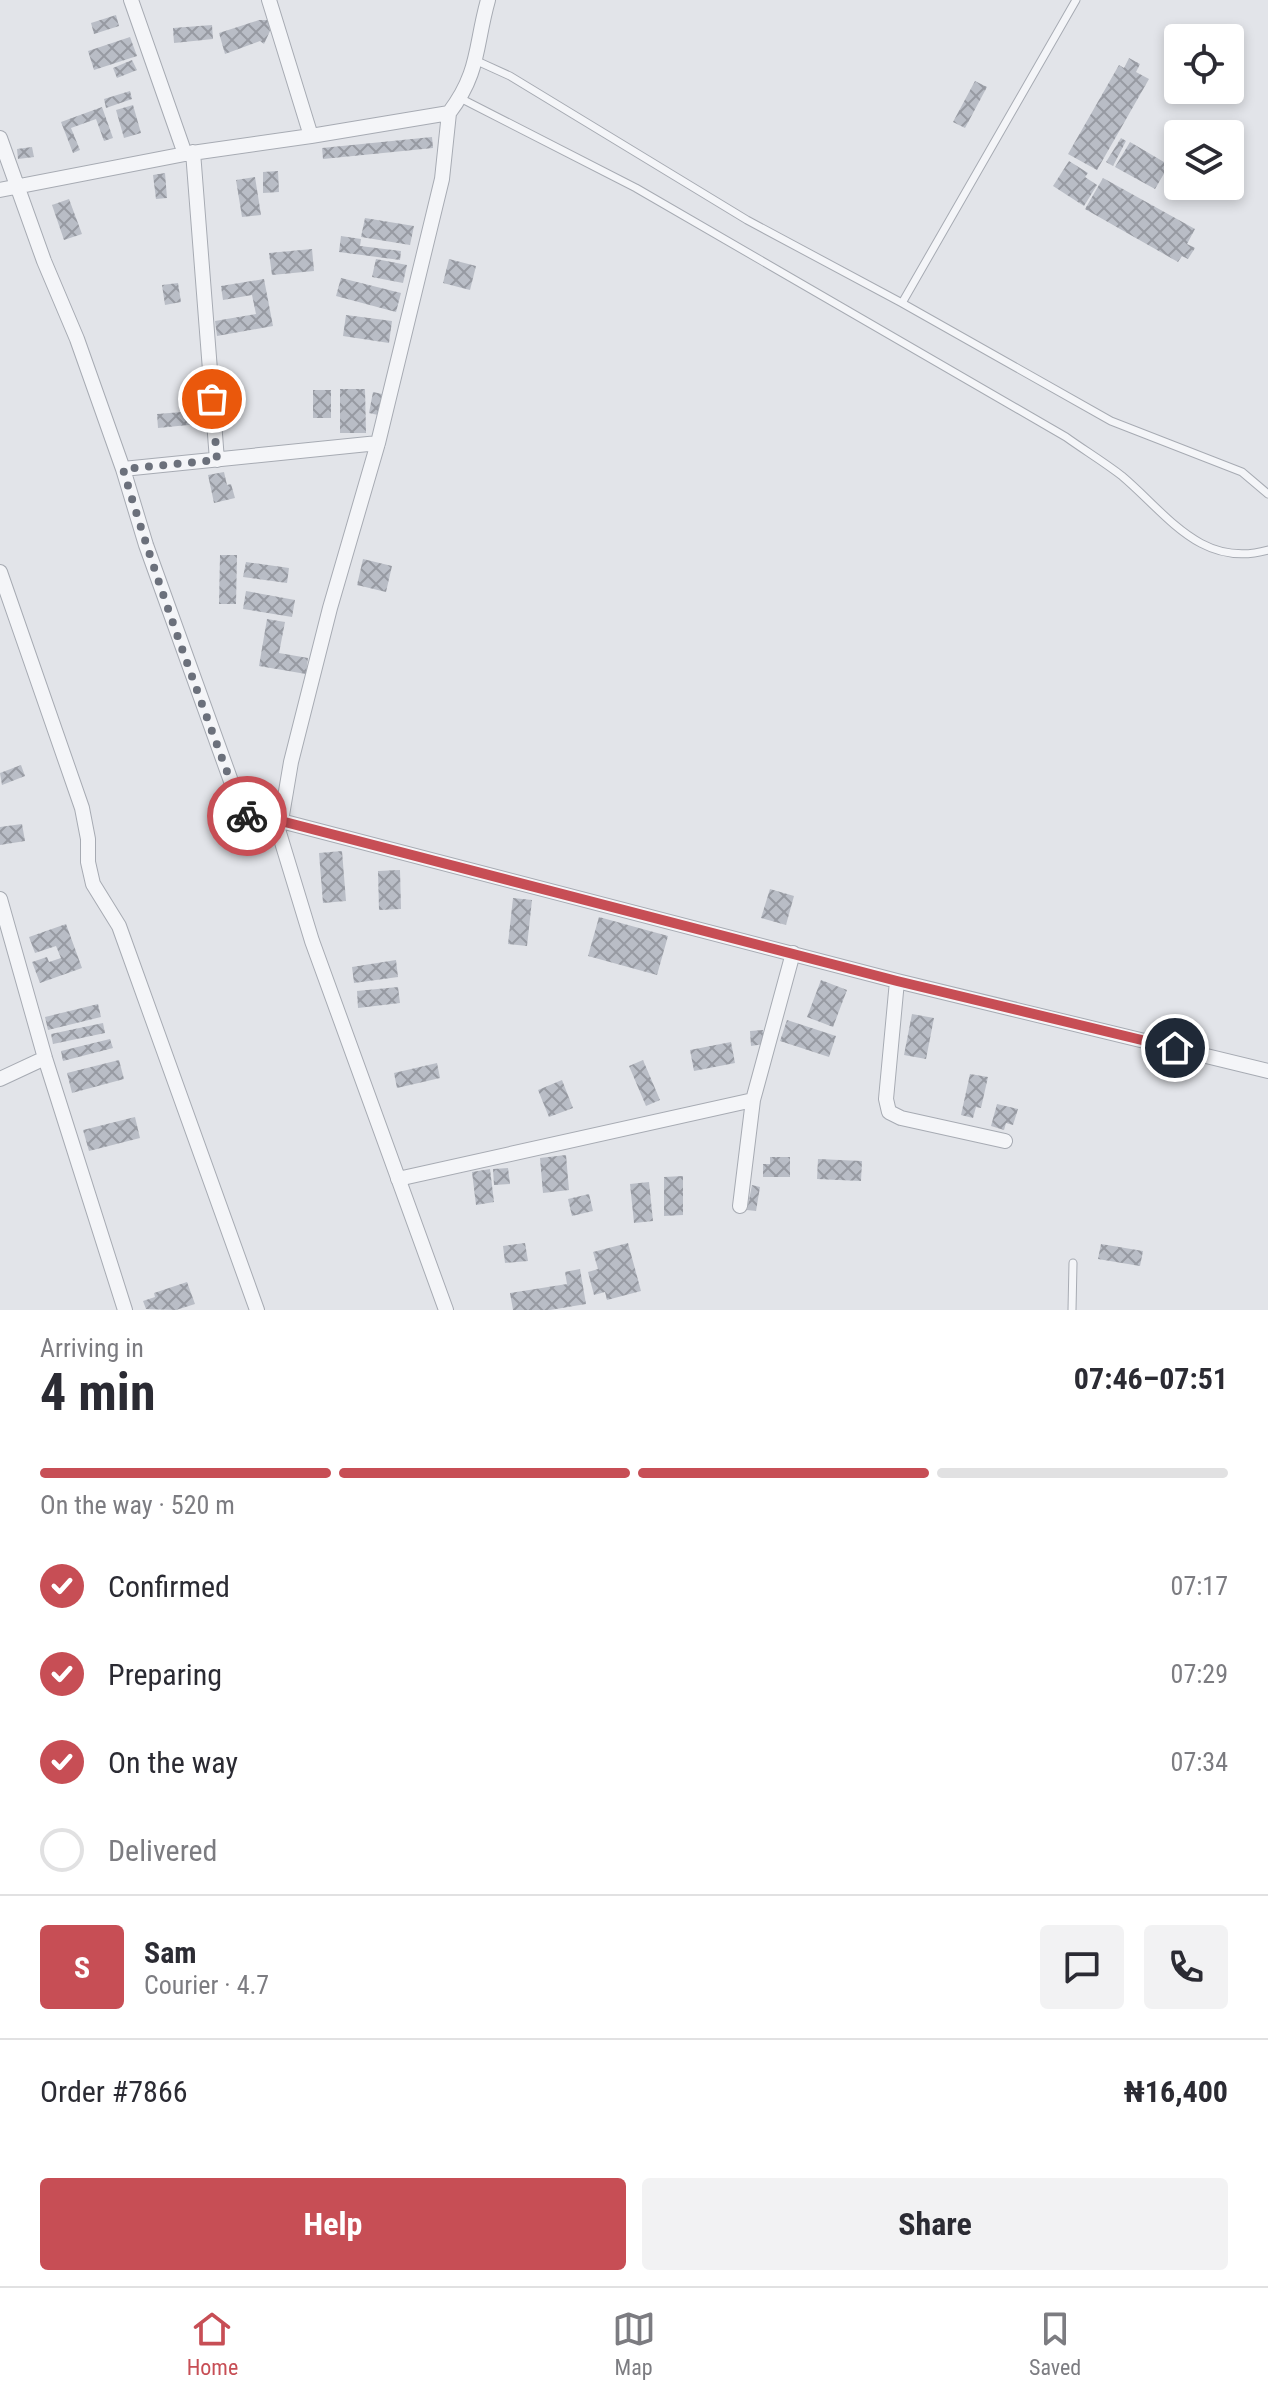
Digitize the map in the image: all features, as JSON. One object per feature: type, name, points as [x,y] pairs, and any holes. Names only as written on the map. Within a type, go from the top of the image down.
[{"type":"street","points":[[131,0],[189,153],[217,460]]},
{"type":"street","points":[[269,0],[311,136]]},
{"type":"street","points":[[446,1310],[312,941],[279,824],[291,762],[330,608],[378,443],[442,179],[449,113],[460,98],[477,61],[488,0]]},
{"type":"street","points":[[0,190],[189,153],[449,113]]},
{"type":"street","points":[[0,138],[123,469],[146,545],[241,809],[251,819],[1268,1071]]},
{"type":"street","points":[[123,469],[378,443]]},
{"type":"street","points":[[0,572],[82,808],[93,884],[119,926],[257,1310]]},
{"type":"street","points":[[0,899],[45,1058],[125,1310]]},
{"type":"street","points":[[740,1206],[753,1100],[793,953]]},
{"type":"street","points":[[897,981],[886,1099],[889,1112],[901,1118],[1005,1141]]},
{"type":"street","points":[[0,1079],[45,1058]]},
{"type":"street","points":[[398,1179],[753,1100]]},
{"type":"lane","points":[[902,303],[1076,0]]},
{"type":"lane","points":[[477,61],[510,76],[747,220],[1111,421],[1242,472],[1268,494]]},
{"type":"lane","points":[[460,98],[636,188],[1066,437],[1121,476],[1177,528],[1211,550],[1248,556],[1268,550]]},
{"type":"lane","points":[[1072,1310],[1073,1263]]},
{"type":"building","points":[[116,15],[119,26],[94,34],[91,23]]},
{"type":"building","points":[[268,20],[270,31],[264,44],[260,41],[225,54],[219,33]]},
{"type":"building","points":[[212,25],[213,39],[174,43],[173,28]]},
{"type":"building","points":[[130,37],[137,56],[94,70],[88,51]]},
{"type":"building","points":[[1129,58],[1140,64],[1136,72],[1149,79],[1097,170],[1068,154],[1119,65],[1124,68]]},
{"type":"building","points":[[132,60],[137,70],[117,78],[113,68]]},
{"type":"building","points":[[975,81],[987,87],[965,128],[953,122]]},
{"type":"building","points":[[130,91],[132,99],[106,108],[104,99]]},
{"type":"building","points":[[133,105],[141,133],[124,138],[116,110]]},
{"type":"building","points":[[102,107],[113,138],[104,141],[96,119],[71,128],[80,150],[73,153],[61,122]]},
{"type":"building","points":[[432,137],[433,148],[323,159],[322,148]]},
{"type":"building","points":[[1121,138],[1126,141],[1113,166],[1106,162]]},
{"type":"building","points":[[1130,142],[1164,162],[1164,174],[1155,189],[1115,167]]},
{"type":"building","points":[[32,147],[34,157],[18,159],[17,149]]},
{"type":"building","points":[[1069,161],[1088,173],[1085,177],[1097,185],[1084,206],[1053,186]]},
{"type":"building","points":[[278,171],[279,192],[263,193],[263,172]]},
{"type":"building","points":[[165,173],[167,198],[156,199],[153,175]]},
{"type":"building","points":[[255,177],[261,215],[242,217],[236,180]]},
{"type":"building","points":[[1103,178],[1195,229],[1187,244],[1195,248],[1188,259],[1182,256],[1178,262],[1085,209]]},
{"type":"building","points":[[69,199],[82,234],[64,240],[52,205]]},
{"type":"building","points":[[365,218],[414,226],[410,245],[361,237]]},
{"type":"building","points":[[341,236],[361,239],[360,246],[401,251],[400,260],[339,252]]},
{"type":"building","points":[[312,249],[314,271],[272,275],[269,253]]},
{"type":"building","points":[[376,259],[407,265],[403,283],[372,277]]},
{"type":"building","points":[[449,259],[476,266],[470,290],[443,283]]},
{"type":"building","points":[[341,278],[401,293],[396,312],[336,296]]},
{"type":"building","points":[[264,279],[273,326],[217,336],[215,321],[256,314],[252,295],[223,300],[221,286]]},
{"type":"building","points":[[178,283],[181,302],[165,305],[162,285]]},
{"type":"building","points":[[346,315],[392,321],[389,343],[343,336]]},
{"type":"building","points":[[340,389],[365,389],[366,433],[340,433]]},
{"type":"building","points":[[313,390],[331,390],[331,418],[313,418]]},
{"type":"building","points":[[373,392],[382,394],[378,415],[369,413]]},
{"type":"building","points":[[207,410],[208,423],[158,428],[157,414]]},
{"type":"building","points":[[224,472],[235,498],[214,503],[208,475]]},
{"type":"building","points":[[220,555],[237,555],[236,604],[219,604]]},
{"type":"building","points":[[363,559],[392,566],[386,592],[357,585]]},
{"type":"building","points":[[246,562],[289,568],[287,583],[243,577]]},
{"type":"building","points":[[246,591],[295,600],[292,617],[243,609]]},
{"type":"building","points":[[267,619],[285,622],[279,653],[308,658],[306,674],[259,666]]},
{"type":"building","points":[[21,765],[25,776],[2,785],[0,773]]},
{"type":"building","points":[[22,824],[25,841],[0,845],[0,827]]},
{"type":"building","points":[[342,851],[346,901],[323,903],[319,853]]},
{"type":"building","points":[[400,870],[401,909],[379,910],[378,871]]},
{"type":"building","points":[[770,889],[794,896],[786,925],[761,918]]},
{"type":"building","points":[[513,898],[532,900],[527,946],[508,944]]},
{"type":"building","points":[[599,917],[668,936],[657,975],[588,956]]},
{"type":"building","points":[[66,924],[82,968],[40,983],[32,962],[47,957],[49,962],[61,958],[56,946],[35,953],[29,937]]},
{"type":"building","points":[[396,960],[398,977],[354,983],[352,967]]},
{"type":"building","points":[[821,980],[847,990],[833,1027],[807,1017]]},
{"type":"building","points":[[398,987],[400,1003],[358,1008],[357,991]]},
{"type":"building","points":[[98,1004],[101,1017],[48,1030],[45,1017]]},
{"type":"building","points":[[912,1014],[934,1018],[926,1059],[904,1055]]},
{"type":"building","points":[[787,1020],[836,1036],[829,1057],[780,1041]]},
{"type":"building","points":[[103,1023],[105,1033],[53,1044],[51,1034]]},
{"type":"building","points":[[763,1030],[764,1044],[751,1046],[750,1031]]},
{"type":"building","points":[[110,1039],[113,1048],[63,1061],[61,1051]]},
{"type":"building","points":[[731,1042],[735,1063],[694,1071],[690,1050]]},
{"type":"building","points":[[119,1060],[124,1079],[72,1093],[67,1073]]},
{"type":"building","points":[[643,1060],[660,1100],[646,1106],[629,1066]]},
{"type":"building","points":[[437,1063],[440,1078],[397,1088],[394,1073]]},
{"type":"building","points":[[970,1074],[988,1077],[981,1108],[976,1107],[973,1118],[961,1115]]},
{"type":"building","points":[[562,1080],[573,1108],[549,1117],[538,1090]]},
{"type":"building","points":[[997,1104],[1018,1109],[1013,1125],[1006,1123],[1004,1130],[991,1126]]},
{"type":"building","points":[[135,1117],[140,1138],[89,1151],[83,1130]]},
{"type":"building","points":[[566,1155],[569,1190],[543,1193],[540,1158]]},
{"type":"building","points":[[770,1157],[790,1157],[790,1177],[763,1177],[763,1164],[770,1164]]},
{"type":"building","points":[[818,1159],[862,1161],[861,1181],[817,1179]]},
{"type":"building","points":[[508,1168],[510,1184],[494,1185],[493,1169]]},
{"type":"building","points":[[490,1169],[494,1202],[476,1205],[472,1172]]},
{"type":"building","points":[[683,1176],[683,1215],[664,1216],[664,1177]]},
{"type":"building","points":[[649,1182],[653,1221],[634,1223],[630,1184]]},
{"type":"building","points":[[752,1185],[760,1187],[756,1211],[747,1210]]},
{"type":"building","points":[[589,1194],[593,1211],[572,1216],[568,1199]]},
{"type":"building","points":[[525,1243],[528,1261],[505,1263],[503,1246]]},
{"type":"building","points":[[628,1243],[641,1291],[607,1300],[605,1292],[594,1295],[588,1272],[598,1269],[593,1252]]},
{"type":"building","points":[[1101,1244],[1143,1251],[1140,1266],[1098,1259]]},
{"type":"building","points":[[580,1269],[586,1304],[550,1310],[513,1310],[510,1293],[567,1284],[565,1272]]},
{"type":"building","points":[[187,1282],[195,1304],[176,1310],[146,1309],[143,1301],[155,1297],[154,1293]]},
{"type":"way so far","points":[[212,399],[217,460],[123,469],[200,699],[241,809],[247,816]]},
{"type":"route","points":[[247,816],[263,824],[277,826],[281,821],[897,981],[1175,1048]]}]
